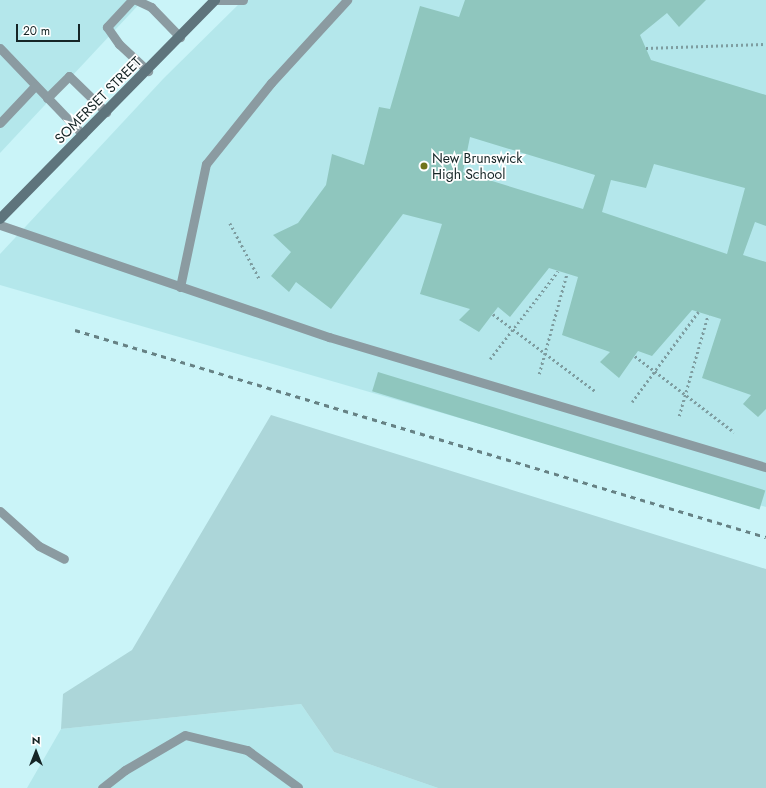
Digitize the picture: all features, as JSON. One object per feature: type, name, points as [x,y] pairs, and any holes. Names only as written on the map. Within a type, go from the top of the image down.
[{"type":"main road","name":"SOMERSET STREET","points":[[0,218],[148,71],[214,0]]},
{"type":"lane","points":[[132,0],[107,27],[119,44],[148,71]]},
{"type":"lane","points":[[136,0],[151,7],[180,37]]},
{"type":"lane","points":[[214,0],[243,0]]},
{"type":"lane","points":[[180,286],[206,164],[271,83],[347,0]]},
{"type":"lane","points":[[0,48],[83,135]]},
{"type":"lane","points":[[47,98],[68,76],[106,112]]},
{"type":"lane","points":[[0,123],[35,86]]},
{"type":"lane","points":[[0,225],[329,337],[766,467]]},
{"type":"lane","points":[[0,511],[39,546],[64,558]]},
{"type":"lane","points":[[102,788],[125,770],[185,734],[247,750],[298,787]]},
{"type":"path","points":[[646,48],[766,44]]},
{"type":"path","points":[[230,223],[260,280]]},
{"type":"path","points":[[490,359],[558,271]]},
{"type":"path","points":[[539,374],[567,273]]},
{"type":"path","points":[[632,402],[698,312]]},
{"type":"path","points":[[493,314],[596,391]]},
{"type":"path","points":[[679,416],[708,315]]},
{"type":"path","points":[[635,356],[734,432]]},
{"type":"shaded area","points":[[0,0],[143,0],[0,153]]},
{"type":"shaded area","name":"New Brunswick High School","points":[[243,0],[766,0],[766,507],[0,285],[0,254],[164,78]]},
{"type":"shaded area","points":[[301,704],[334,752],[438,788],[27,788],[61,729]]},
{"type":"green space","points":[[271,415],[766,569],[766,788],[438,788],[334,752],[301,704],[61,729],[63,694],[132,650]]},
{"type":"building","points":[[465,0],[706,0],[679,27],[667,13],[640,35],[651,60],[766,95],[766,226],[755,222],[743,255],[766,262],[766,409],[758,417],[743,404],[751,395],[702,378],[721,319],[692,310],[652,356],[638,351],[619,378],[600,362],[610,352],[562,335],[578,277],[549,268],[510,317],[498,307],[479,332],[459,320],[470,309],[420,294],[442,224],[403,214],[331,309],[296,282],[289,292],[271,276],[291,252],[273,235],[298,223],[326,185],[332,154],[364,165],[379,107],[390,109],[420,6],[459,17]],"holes":[[[470,137],[595,175],[583,209],[463,172]],[[654,164],[745,188],[727,254],[602,212],[611,180],[646,188]]]},
{"type":"building","points":[[378,372],[765,490],[759,510],[372,391]]},
{"type":"railway","points":[[75,330],[766,537]]},
{"type":"place","name":"New Brunswick High School","points":[[424,166]]}]
